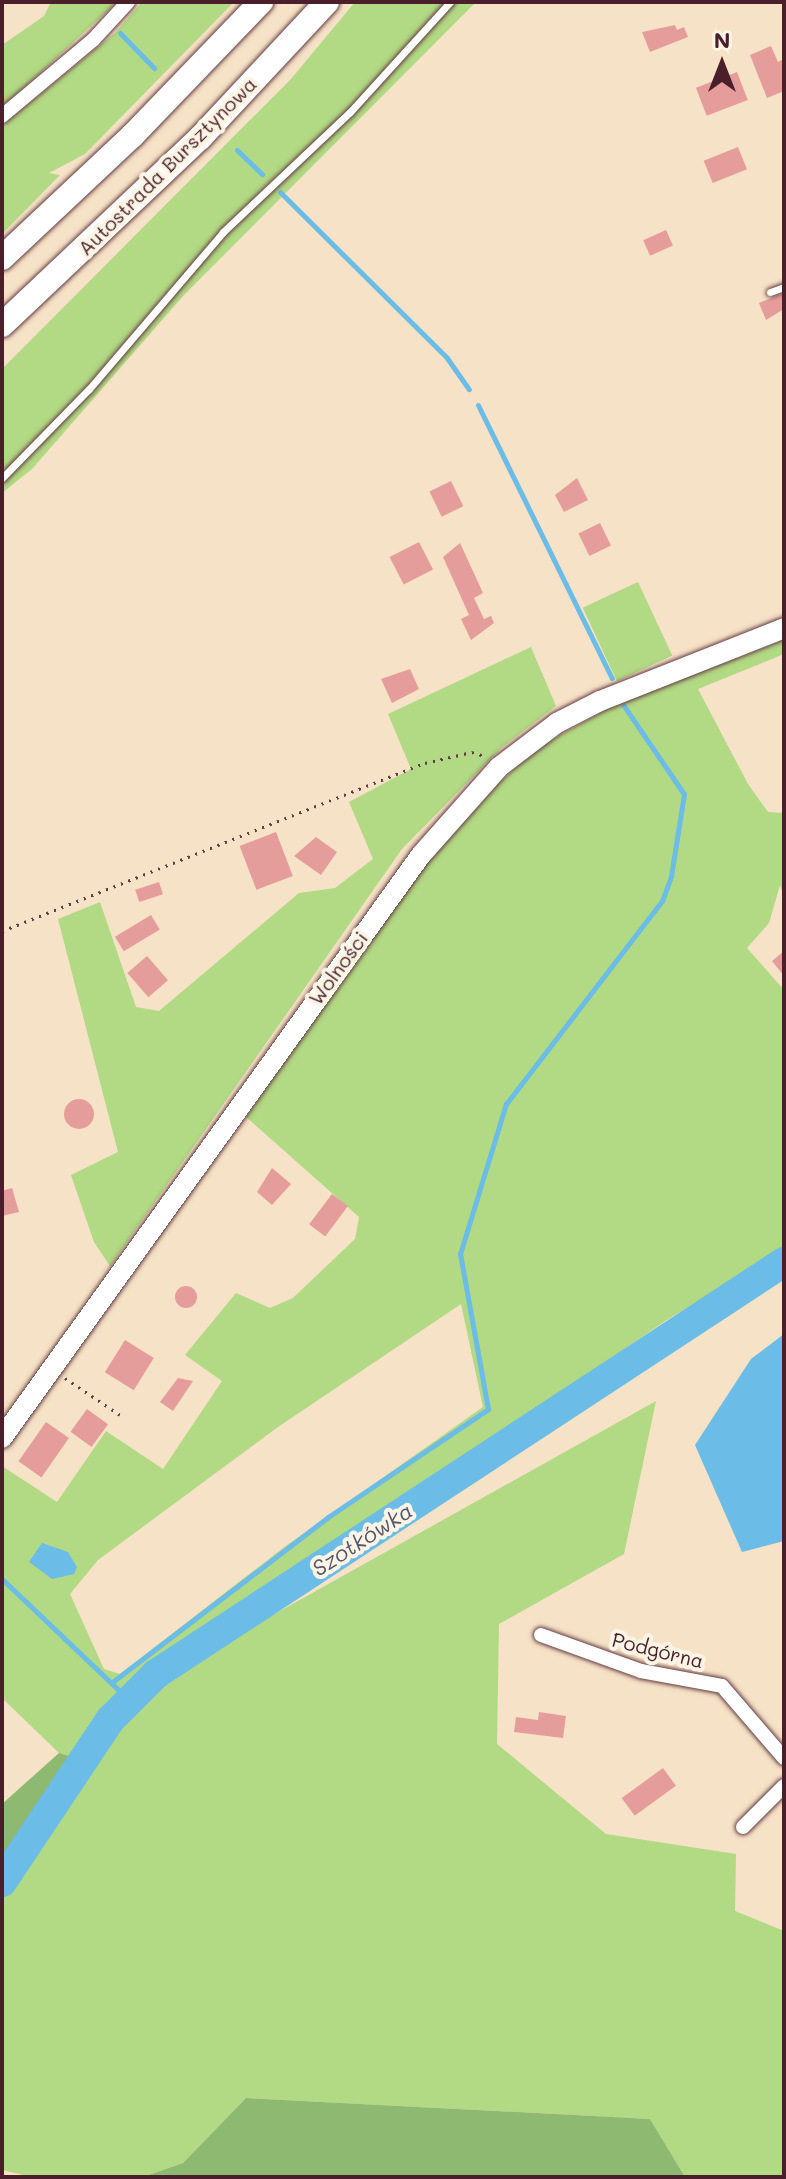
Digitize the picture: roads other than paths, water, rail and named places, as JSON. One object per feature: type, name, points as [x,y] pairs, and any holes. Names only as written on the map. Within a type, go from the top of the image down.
[{"type":"highway","points":[[2,258],[133,135],[261,2]]},
{"type":"highway","name":"Autostrada Bursztynowa","points":[[2,325],[200,138],[327,2]]},
{"type":"main road","name":"Wolności","points":[[2,1438],[421,855],[499,767],[557,723],[600,701],[784,628]]},
{"type":"street","points":[[2,116],[93,40],[128,2]]},
{"type":"street","name":"Podgórna","points":[[541,1635],[641,1671],[722,1686],[784,1758]]},
{"type":"street","points":[[743,1827],[784,1786]]},
{"type":"lane","points":[[2,478],[89,389],[223,232],[350,112],[450,2]]},
{"type":"lane","points":[[770,292],[784,287]]},
{"type":"water","points":[[784,1334],[784,1541],[742,1552],[695,1445],[751,1359]]},
{"type":"water","points":[[42,1543],[68,1552],[77,1567],[74,1574],[52,1579],[29,1562]]},
{"type":"waterway","points":[[120,33],[154,68]]},
{"type":"waterway","points":[[237,150],[262,174]]},
{"type":"waterway","points":[[280,192],[447,358],[469,389]]},
{"type":"waterway","points":[[478,405],[612,678]]},
{"type":"waterway","points":[[111,1683],[328,1517],[488,1409],[460,1254],[506,1104],[662,901],[671,876],[684,794],[624,706]]},
{"type":"waterway","name":"Szotkówka","points":[[2,1882],[110,1720],[156,1674],[784,1262]]},
{"type":"waterway","points":[[2,1579],[129,1700]]}]
